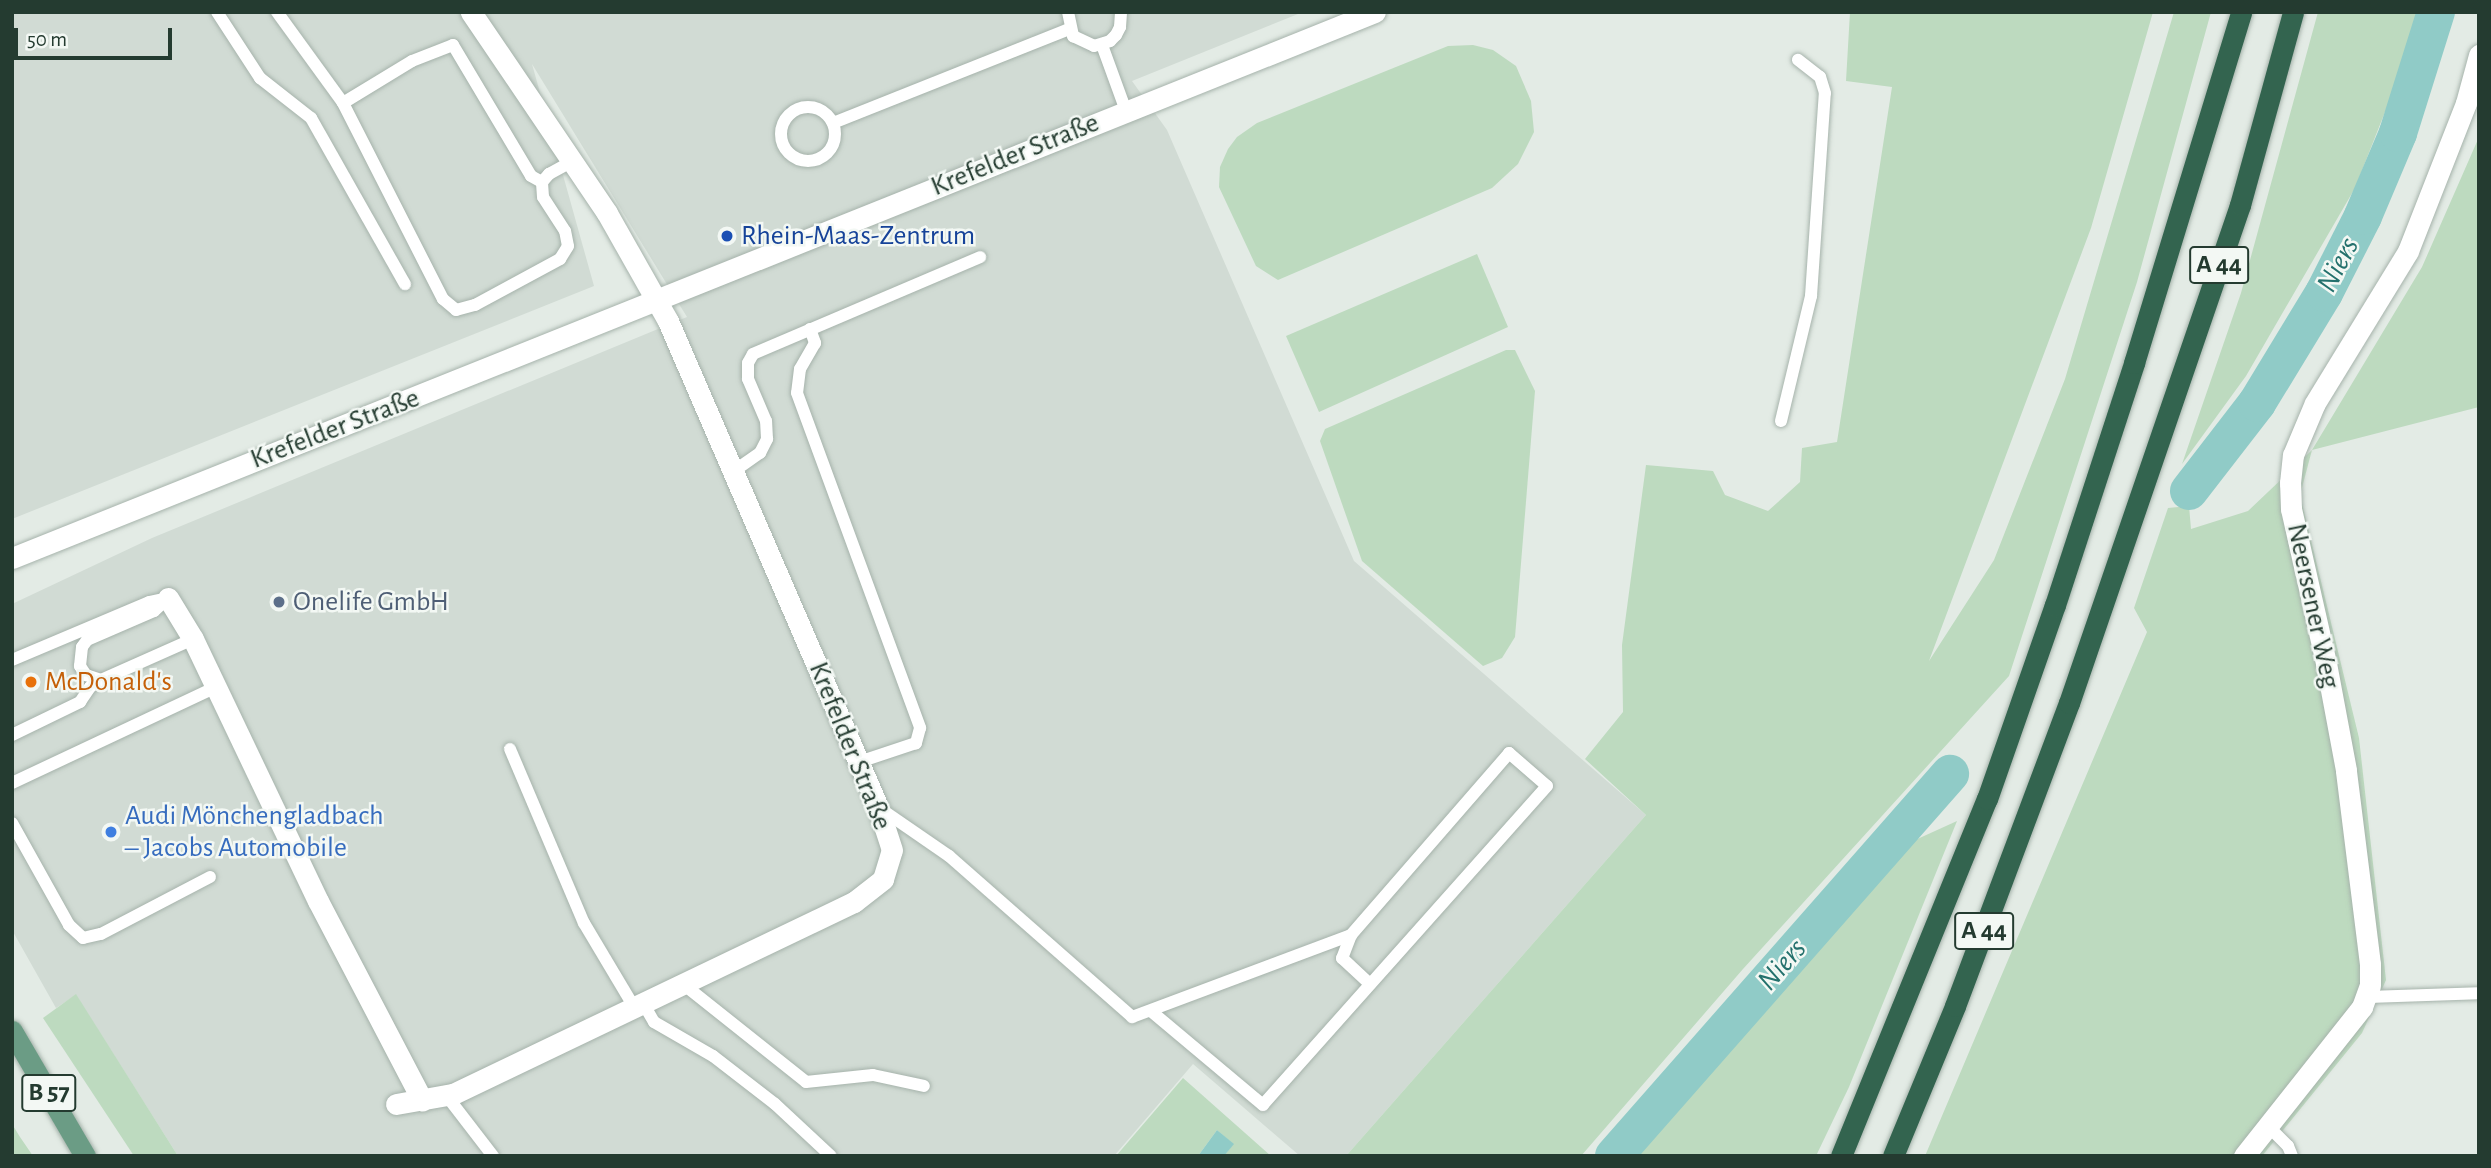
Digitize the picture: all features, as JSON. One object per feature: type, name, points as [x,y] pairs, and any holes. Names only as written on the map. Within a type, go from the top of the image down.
[{"type":"highway","name":"A 44","points":[[1841,1156],[1987,799],[2055,605],[2134,363],[2241,12]]},
{"type":"highway","name":"A 44","points":[[1894,1156],[1960,994],[2069,703],[2240,205],[2293,12]]},
{"type":"main road","name":"B 57","points":[[12,1031],[85,1156]]},
{"type":"street","name":"Krefelder Straße","points":[[396,1104],[446,1095],[854,902],[883,878],[892,850],[859,762],[734,471],[656,298],[572,161],[471,12]]},
{"type":"street","name":"Krefelder Straße","points":[[12,558],[1375,12]]},
{"type":"street","name":"Neersener Weg","points":[[2367,997],[2370,964],[2346,770],[2326,663],[2291,509],[2290,469],[2297,442],[2312,410],[2408,251],[2466,103],[2479,55]]},
{"type":"street","points":[[169,598],[193,639],[318,901],[422,1100]]},
{"type":"street","points":[[2244,1156],[2266,1124],[2367,997]]},
{"type":"lane","points":[[217,12],[260,78],[311,118],[405,284]]},
{"type":"lane","points":[[277,12],[343,103],[443,299],[456,310],[475,305],[560,259],[568,246],[565,231],[543,197],[542,182],[549,174],[572,161]]},
{"type":"lane","points":[[1068,12],[1069,29],[1086,45],[1102,45],[1116,35],[1120,27],[1121,12]]},
{"type":"lane","points":[[833,123],[1069,29]]},
{"type":"lane","points":[[343,103],[412,61],[453,45],[531,176],[542,182]]},
{"type":"lane","points":[[1102,45],[1126,111]]},
{"type":"lane","points":[[1781,421],[1811,296],[1825,93],[1820,77],[1798,60]]},
{"type":"lane","points":[[802,107],[820,110],[833,123],[835,140],[826,154],[819,159],[794,156],[783,143],[782,125],[787,117],[802,107]]},
{"type":"lane","points":[[734,471],[760,453],[767,439],[765,421],[748,379],[747,363],[753,354],[980,257]]},
{"type":"lane","points":[[810,329],[815,343],[800,369],[797,393],[920,729],[916,743],[859,762]]},
{"type":"lane","points":[[12,660],[149,602],[169,598]]},
{"type":"lane","points":[[101,680],[86,675],[80,666],[82,647],[87,640],[154,611],[169,598]]},
{"type":"lane","points":[[12,735],[80,702],[90,687],[101,680],[193,639]]},
{"type":"lane","points":[[12,783],[216,687]]},
{"type":"lane","points":[[510,749],[584,923],[638,1005],[654,1022],[713,1056],[775,1104],[831,1156]]},
{"type":"lane","points":[[1151,1011],[1263,1105],[1547,786],[1509,753],[1351,935],[1342,958],[1370,984]]},
{"type":"lane","points":[[878,807],[948,856],[1132,1017],[1351,935]]},
{"type":"lane","points":[[12,823],[69,925],[83,938],[101,934],[210,877]]},
{"type":"lane","points":[[683,984],[806,1083],[873,1075],[924,1086]]},
{"type":"lane","points":[[2367,997],[2479,993]]},
{"type":"lane","points":[[446,1095],[493,1156]]},
{"type":"lane","points":[[2266,1124],[2288,1146],[2292,1156]]},
{"type":"shaded area","points":[[12,12],[1303,12],[1132,81],[1167,130],[1354,561],[1646,815],[1346,1156],[1300,1156],[1193,1064],[1114,1156],[178,1156],[76,995],[56,1008],[12,930],[12,604],[152,538],[687,317],[532,64],[594,286],[12,519]]},
{"type":"green space","points":[[1850,12],[2153,12],[2091,228],[1929,661],[1994,560],[2065,379],[2174,12],[2211,12],[2137,282],[2009,676],[1743,969],[1581,1156],[1346,1156],[1646,815],[1585,759],[1623,712],[1622,645],[1646,465],[1713,471],[1725,495],[1768,511],[1800,482],[1802,448],[1837,442],[1892,87],[1846,81]]},
{"type":"green space","points":[[2318,12],[2417,12],[2394,89],[2355,188],[2246,376],[2182,464],[2241,293]]},
{"type":"green space","points":[[1473,45],[1493,50],[1516,66],[1531,101],[1534,132],[1518,164],[1492,188],[1278,280],[1256,266],[1219,187],[1220,167],[1237,137],[1257,123],[1448,46]]},
{"type":"green space","points":[[2479,137],[2479,407],[2312,450],[2422,267]]},
{"type":"green space","points":[[1477,254],[1508,327],[1319,412],[1286,336]]},
{"type":"green space","points":[[1506,350],[1515,350],[1535,391],[1515,637],[1502,658],[1483,666],[1362,561],[1320,441],[1325,429]]},
{"type":"green space","points":[[2312,450],[2300,495],[2359,738],[2386,980],[2362,1033],[2262,1156],[1925,1156],[2147,632],[2134,608],[2168,508],[2189,506],[2191,529],[2248,511]]},
{"type":"green space","points":[[1957,821],[1849,1087],[1816,1156],[1626,1156],[1792,965],[1913,841]]},
{"type":"green space","points":[[76,994],[178,1156],[134,1156],[43,1018]]},
{"type":"green space","points":[[1183,1078],[1271,1156],[1224,1156],[1233,1144],[1217,1130],[1198,1156],[1116,1156]]},
{"type":"green space","points":[[12,1124],[20,1137],[33,1156],[12,1156]]},
{"type":"water","points":[[1217,1130],[1234,1144],[1224,1156],[1198,1156]]},
{"type":"waterway","name":"Niers","points":[[2189,491],[2257,403],[2324,293],[2363,216],[2398,133],[2436,12]]},
{"type":"waterway","name":"Niers","points":[[1614,1156],[1950,774]]},
{"type":"place","name":"Rhein-Maas-Zentrum","points":[[727,236]]},
{"type":"place","name":"Onelife GmbH","points":[[279,602]]},
{"type":"place","name":"McDonald's","points":[[31,682]]},
{"type":"place","name":"Audi Mönchengladbach – Jacobs Automobile","points":[[111,832]]}]
